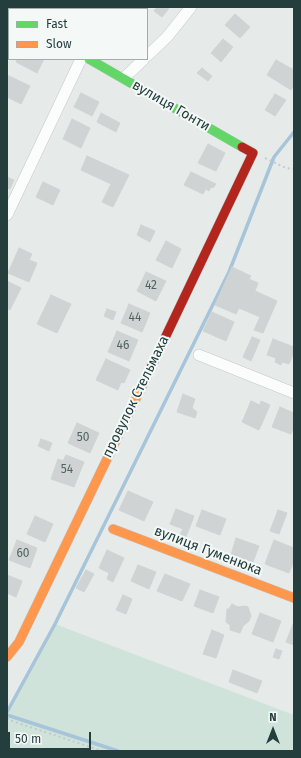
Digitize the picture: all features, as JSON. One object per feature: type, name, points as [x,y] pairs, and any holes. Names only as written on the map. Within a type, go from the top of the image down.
[{"type":"street","points":[[148,55],[167,38],[190,7]]},
{"type":"street","points":[[7,215],[81,60]]},
{"type":"street","name":"вулиця Гонти","points":[[91,60],[253,153]]},
{"type":"street","points":[[124,78],[143,60]]},
{"type":"street","name":"провулок Стельмаха","points":[[7,657],[19,642],[253,153]]},
{"type":"street","points":[[199,355],[294,392]]},
{"type":"street","name":"вулиця Гуменюка","points":[[113,529],[294,598]]},
{"type":"path","points":[[265,158],[286,168],[294,169]]},
{"type":"path","points":[[8,719],[102,751]]},
{"type":"green space","points":[[55,624],[294,715],[294,751],[7,751],[7,712]]},
{"type":"building","points":[[88,7],[90,8],[65,8]]},
{"type":"building","points":[[157,7],[170,7],[162,17],[154,11]]},
{"type":"building","points":[[235,14],[250,27],[240,38],[225,25]]},
{"type":"building","points":[[223,39],[233,47],[221,62],[211,53]]},
{"type":"building","points":[[17,60],[44,60],[37,73],[16,62]]},
{"type":"building","points":[[276,60],[294,70],[294,85],[291,90],[267,75]]},
{"type":"building","points":[[202,68],[212,76],[208,81],[197,73]]},
{"type":"building","points":[[7,75],[30,86],[21,104],[7,97]]},
{"type":"building","points":[[81,93],[99,102],[92,116],[74,107]]},
{"type":"building","points":[[275,94],[286,100],[275,116],[265,110]]},
{"type":"building","points":[[101,113],[120,123],[116,132],[97,122]]},
{"type":"building","points":[[72,119],[90,128],[81,148],[63,139]]},
{"type":"building","points":[[208,144],[225,153],[216,171],[198,163]]},
{"type":"building","points":[[87,156],[129,175],[113,207],[102,202],[111,184],[81,170]]},
{"type":"building","points":[[191,172],[216,184],[213,188],[211,187],[209,191],[206,189],[203,194],[184,185]]},
{"type":"building","points":[[7,177],[14,180],[10,189],[7,188]]},
{"type":"building","points":[[43,182],[60,190],[53,205],[36,197]]},
{"type":"building","points":[[141,225],[155,231],[150,242],[137,235]]},
{"type":"building","points":[[166,241],[181,249],[172,268],[156,260]]},
{"type":"building","points":[[19,248],[32,254],[29,260],[37,263],[29,282],[8,273]]},
{"type":"building","points":[[232,267],[251,276],[249,279],[258,283],[255,291],[277,301],[263,333],[254,330],[260,317],[239,308],[236,314],[215,305]]},
{"type":"building","points":[[146,272],[166,281],[156,301],[137,291]]},
{"type":"building","points":[[7,281],[21,288],[10,310],[7,308]]},
{"type":"building","points":[[51,295],[71,304],[57,333],[37,324]]},
{"type":"building","points":[[129,304],[150,313],[142,332],[121,323]]},
{"type":"building","points":[[107,309],[116,312],[113,320],[104,316]]},
{"type":"building","points":[[212,312],[234,322],[226,341],[203,331]]},
{"type":"building","points":[[117,331],[138,340],[129,361],[108,352]]},
{"type":"building","points":[[252,337],[260,340],[251,361],[243,357]]},
{"type":"building","points":[[273,339],[294,347],[294,352],[289,364],[282,362],[281,365],[275,362],[276,358],[267,355]]},
{"type":"building","points":[[106,359],[130,370],[124,383],[121,382],[118,390],[96,380]]},
{"type":"building","points":[[183,394],[195,399],[192,408],[197,412],[195,418],[177,412]]},
{"type":"building","points":[[251,401],[260,405],[261,401],[270,405],[259,430],[242,422]]},
{"type":"building","points":[[280,407],[294,413],[294,426],[291,434],[272,427]]},
{"type":"building","points":[[77,423],[99,433],[90,453],[68,443]]},
{"type":"building","points":[[41,439],[52,443],[49,451],[38,446]]},
{"type":"building","points":[[66,455],[84,462],[74,487],[51,479],[58,459],[63,461]]},
{"type":"building","points":[[128,491],[153,502],[144,521],[119,510]]},
{"type":"building","points":[[176,509],[194,516],[186,537],[180,535],[183,529],[170,524]]},
{"type":"building","points":[[202,510],[226,519],[220,535],[196,526]]},
{"type":"building","points":[[278,510],[287,513],[279,534],[270,531]]},
{"type":"building","points":[[35,516],[53,524],[45,542],[27,534]]},
{"type":"building","points":[[236,538],[259,546],[253,562],[231,555]]},
{"type":"building","points":[[17,540],[37,548],[30,568],[9,560]]},
{"type":"building","points":[[274,540],[294,548],[294,561],[289,573],[265,564]]},
{"type":"building","points":[[107,550],[124,558],[113,582],[107,579],[109,573],[99,568]]},
{"type":"building","points":[[138,565],[156,572],[149,589],[131,581]]},
{"type":"building","points":[[86,570],[94,574],[84,592],[76,588]]},
{"type":"building","points":[[165,574],[190,584],[182,601],[157,591]]},
{"type":"building","points":[[7,575],[22,581],[16,597],[7,593]]},
{"type":"building","points":[[200,590],[219,597],[213,613],[194,606]]},
{"type":"building","points":[[123,595],[132,599],[126,614],[116,610]]},
{"type":"building","points":[[232,604],[238,607],[248,607],[251,616],[249,621],[243,626],[240,633],[230,630],[230,625],[226,622],[227,609],[229,609]]},
{"type":"building","points":[[260,613],[281,621],[273,642],[252,634]]},
{"type":"building","points":[[293,624],[294,625],[294,645],[286,642]]},
{"type":"building","points":[[212,630],[224,635],[216,658],[203,654]]},
{"type":"building","points":[[276,649],[282,651],[279,659],[273,657]]},
{"type":"building","points":[[233,670],[262,681],[257,693],[229,682]]},
{"type":"waterway","points":[[7,712],[55,624],[229,272],[274,157],[294,132]]},
{"type":"waterway","points":[[7,715],[118,751]]},
{"type":"traffic: fast","points":[[91,60],[242,147]]},
{"type":"traffic: slow","points":[[7,657],[19,642],[144,382]]},
{"type":"traffic: slow","points":[[113,529],[294,598]]},
{"type":"traffic: jam","points":[[144,382],[253,153],[242,147]]}]
